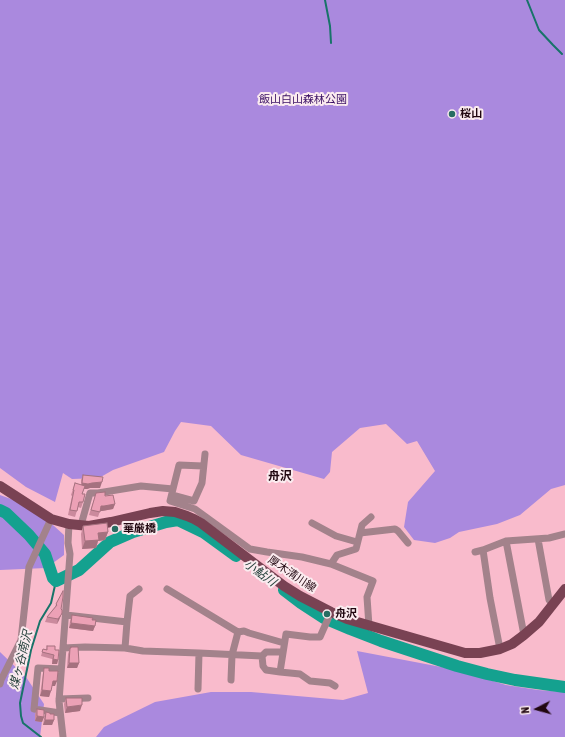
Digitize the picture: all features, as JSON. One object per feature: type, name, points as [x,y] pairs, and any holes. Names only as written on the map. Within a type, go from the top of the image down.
[{"type":"main road","name":"厚木清川線","points":[[0,486],[51,519],[69,524],[89,526],[167,511],[175,512],[194,519],[204,520],[284,586],[330,614],[465,653],[480,653],[500,649],[512,644],[539,622],[565,589]]},
{"type":"street","points":[[81,525],[90,492],[98,493],[141,486],[173,492],[194,501],[202,483],[205,454]]},
{"type":"street","points":[[203,466],[179,465],[170,501],[195,509],[204,520],[250,549],[302,557],[331,564],[373,581],[367,597],[369,626]]},
{"type":"street","points":[[331,564],[337,555],[356,549],[362,526],[371,517]]},
{"type":"street","points":[[0,684],[21,640],[30,561],[51,519]]},
{"type":"street","points":[[312,523],[336,536],[357,542]]},
{"type":"street","points":[[63,737],[59,699],[70,554],[68,543],[69,524]]},
{"type":"street","points":[[360,533],[395,529],[408,543]]},
{"type":"street","points":[[475,552],[506,541],[564,537]]},
{"type":"street","points":[[538,538],[549,600],[553,604]]},
{"type":"street","points":[[506,541],[524,635]]},
{"type":"street","points":[[483,550],[490,598],[500,649]]},
{"type":"street","points":[[125,648],[130,596],[139,589]]},
{"type":"street","points":[[167,589],[238,632],[244,631],[249,634],[284,643]]},
{"type":"street","points":[[66,612],[127,622]]},
{"type":"street","points":[[280,672],[286,634],[310,637],[320,636],[330,614]]},
{"type":"street","points":[[231,680],[232,655],[238,632]]},
{"type":"street","points":[[63,648],[125,648],[143,651],[262,656],[266,652],[283,652]]},
{"type":"street","points":[[198,689],[199,653]]},
{"type":"street","points":[[262,656],[263,666],[266,670],[300,674],[310,681],[330,683],[335,686]]},
{"type":"street","points":[[60,713],[34,710],[38,668],[61,669]]},
{"type":"street","points":[[59,699],[88,698]]},
{"type":"green space","name":"飯山白山森林公園","points":[[0,0],[565,0],[565,485],[551,489],[520,515],[497,524],[459,532],[450,538],[435,543],[414,540],[404,527],[408,502],[435,471],[417,441],[407,444],[386,424],[360,428],[332,452],[330,472],[324,479],[241,455],[211,426],[181,422],[164,452],[113,470],[99,478],[72,479],[63,473],[55,502],[26,487],[0,468]]},
{"type":"green space","points":[[0,495],[33,507],[64,535],[64,555],[46,568],[0,570]]},
{"type":"green space","points":[[357,651],[457,670],[506,685],[565,692],[565,737],[96,737],[104,727],[155,702],[211,692],[251,692],[343,700],[368,693]]},
{"type":"green space","points":[[0,652],[26,677],[44,704],[40,737],[0,737]]},
{"type":"building","points":[[83,475],[103,477],[102,482],[88,484],[82,483]]},
{"type":"building","points":[[75,483],[85,486],[82,494],[85,494],[83,502],[79,502],[77,511],[70,510]]},
{"type":"building","points":[[105,492],[105,496],[113,495],[115,504],[101,506],[100,512],[91,510],[96,493]]},
{"type":"building","points":[[107,523],[108,532],[98,533],[99,540],[85,541],[83,526]]},
{"type":"building","points":[[63,591],[61,615],[58,619],[47,617],[57,605],[56,604]]},
{"type":"building","points":[[72,615],[93,618],[92,620],[96,620],[95,626],[71,623]]},
{"type":"building","points":[[47,646],[55,646],[55,650],[59,650],[58,660],[53,659],[54,655],[42,652],[43,649],[47,650]]},
{"type":"building","points":[[71,647],[78,647],[79,663],[69,663]]},
{"type":"building","points":[[44,668],[49,668],[49,671],[58,671],[57,681],[53,681],[51,691],[42,690]]},
{"type":"building","points":[[66,698],[82,698],[82,705],[67,707]]},
{"type":"building","points":[[37,709],[44,710],[44,717],[37,716]]},
{"type":"building","points":[[46,712],[54,714],[54,720],[45,720]]},
{"type":"waterway","points":[[325,0],[330,26],[331,43]]},
{"type":"waterway","points":[[527,0],[539,30],[562,54]]},
{"type":"waterway","name":"小鮎川","points":[[0,510],[6,513],[29,535],[45,554],[53,578],[56,581],[79,570],[110,542],[133,532],[178,520],[203,532],[236,556]]},
{"type":"waterway","name":"煤ヶ谷南沢","points":[[41,737],[23,723],[20,703],[31,650],[40,621],[51,603],[56,581]]},
{"type":"waterway","name":"小鮎川","points":[[284,590],[324,618],[381,641],[457,666],[487,674],[515,680],[565,687]]},
{"type":"place","name":"桜山","points":[[452,114]]},
{"type":"place","name":"華厳橋","points":[[115,529]]},
{"type":"place","name":"舟沢","points":[[327,614]]},
{"type":"district","name":"舟沢","points":[[280,476]]}]
